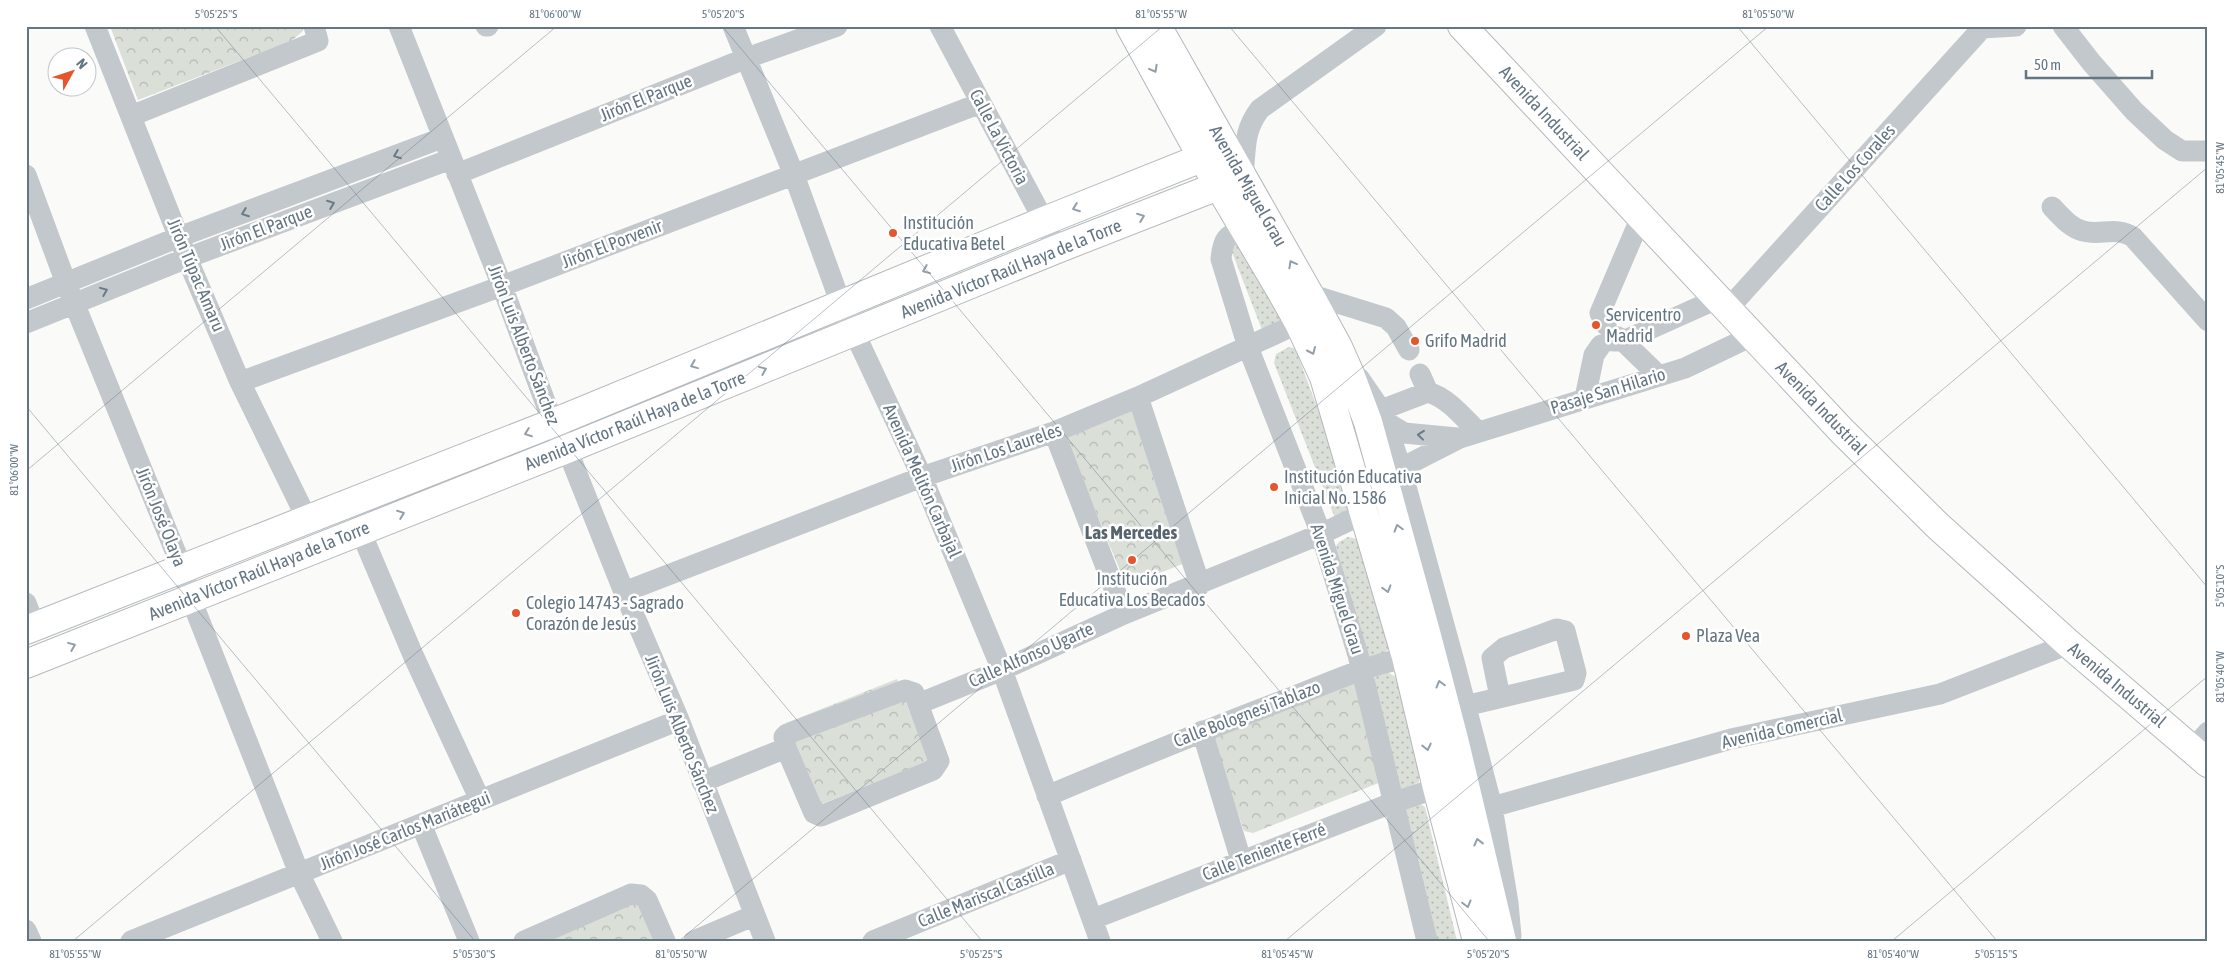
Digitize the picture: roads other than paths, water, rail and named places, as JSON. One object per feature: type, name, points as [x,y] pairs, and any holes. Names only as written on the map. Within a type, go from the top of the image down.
[{"type":"main road","name":"Avenida Miguel Grau","points":[[1130,26],[1225,151]]},
{"type":"main road","name":"Avenida Miguel Grau","points":[[1157,26],[1225,151],[1244,227],[1299,323],[1324,377],[1365,512],[1430,656],[1437,788],[1476,941]]},
{"type":"main road","name":"Avenida Industrial","points":[[1462,26],[1842,431],[1938,526],[2069,644],[2203,748]]},
{"type":"main road","name":"Avenida Víctor Raúl Haya de la Torre","points":[[29,620],[182,568],[553,424],[1044,221],[1225,151]]},
{"type":"main road","name":"Avenida Miguel Grau","points":[[1231,181],[1309,294],[1378,418],[1430,656],[1454,739],[1502,941]]},
{"type":"main road","name":"Avenida Víctor Raúl Haya de la Torre","points":[[26,664],[567,449],[1056,249],[1231,181]]},
{"type":"main road","points":[[1430,656],[1444,628]]},
{"type":"street","name":"Jirón Túpac Amaru","points":[[95,26],[187,258],[240,382],[307,520]]},
{"type":"street","points":[[131,116],[318,41],[314,26]]},
{"type":"street","name":"Jirón Luis Alberto Sánchez","points":[[399,26],[502,286],[553,424],[567,449],[624,592],[679,720],[765,941]]},
{"type":"street","name":"Avenida Melitón Carbajal","points":[[733,26],[794,175],[841,304],[922,476],[1002,670],[1100,941]]},
{"type":"street","name":"Jirón El Parque","points":[[26,323],[74,302],[187,258],[454,166],[837,26]]},
{"type":"street","name":"Calle La Victoria","points":[[940,26],[1044,221],[1056,249]]},
{"type":"street","points":[[1231,181],[1225,151],[1246,132],[1251,120],[1260,109],[1376,26]]},
{"type":"street","points":[[1983,27],[2016,26]]},
{"type":"street","points":[[2063,26],[2091,62],[2134,111],[2165,140],[2182,151],[2208,150]]},
{"type":"street","name":"Calle Los Corales","points":[[1722,304],[1983,27]]},
{"type":"street","name":"Jirón El Porvenir","points":[[240,382],[502,286],[982,103]]},
{"type":"street","name":"Jirón El Parque","points":[[26,299],[179,238],[442,138]]},
{"type":"street","name":"Jirón José Olaya","points":[[26,175],[66,283],[182,568],[190,599],[299,873],[332,941]]},
{"type":"street","points":[[2052,207],[2070,225],[2083,231],[2120,231],[2133,237],[2208,321]]},
{"type":"street","points":[[1641,217],[1600,313],[1612,338],[1658,375]]},
{"type":"street","name":"Avenida Miguel Grau","points":[[1244,227],[1226,237],[1222,246],[1221,259],[1248,347],[1321,534],[1363,670],[1420,939]]},
{"type":"street","points":[[1309,294],[1386,318],[1396,327],[1409,350]]},
{"type":"street","points":[[1585,398],[1594,355],[1612,338],[1722,304]]},
{"type":"street","name":"Jirón Los Laureles","points":[[624,592],[922,476],[1054,432],[1138,397],[1299,323]]},
{"type":"street","name":"Pasaje San Hilario","points":[[1402,472],[1420,458],[1469,435],[1701,361],[1752,336]]},
{"type":"street","points":[[1378,418],[1424,383],[1448,402],[1469,435]]},
{"type":"street","points":[[1138,397],[1200,585]]},
{"type":"street","name":"Avenida Miguel Grau","points":[[1378,418],[1402,472],[1444,628]]},
{"type":"street","name":"Pasaje San Hilario","points":[[1378,418],[1404,434],[1469,435]]},
{"type":"street","points":[[1054,432],[1124,614]]},
{"type":"street","name":"Calle Alfonso Ugarte","points":[[918,704],[1002,670],[1124,614],[1200,585],[1321,534],[1365,512]]},
{"type":"street","points":[[360,530],[413,655],[480,800]]},
{"type":"street","name":"Avenida Comercial","points":[[1492,807],[1731,739],[1940,694],[2069,644]]},
{"type":"street","name":"Avenida Miguel Grau","points":[[1430,656],[1465,706],[1492,807],[1508,903],[1511,941]]},
{"type":"street","name":"Calle Bolognesi Tablazo","points":[[1048,796],[1202,730],[1363,670],[1430,656]]},
{"type":"street","points":[[905,690],[914,693],[938,761],[933,770],[821,816],[814,813],[786,748],[783,740],[787,734],[905,690]]},
{"type":"street","points":[[1465,706],[1500,698]]},
{"type":"street","name":"Jirón José Carlos Mariátegui","points":[[131,941],[679,720]]},
{"type":"street","points":[[1202,730],[1241,860]]},
{"type":"street","points":[[702,782],[786,748]]},
{"type":"street","name":"Calle Teniente Ferré","points":[[1092,919],[1392,802],[1437,788]]},
{"type":"street","points":[[421,824],[469,941]]},
{"type":"street","name":"Calle Mariscal Castilla","points":[[873,941],[1071,860]]},
{"type":"street","points":[[524,941],[631,894],[641,895],[647,900],[665,941]]},
{"type":"street","points":[[694,941],[755,915]]},
{"type":"street","points":[[26,930],[31,941]]},
{"type":"place","name":"Institución Educativa Betel","points":[[893,233]]},
{"type":"place","name":"Servicentro Madrid","points":[[1596,325]]},
{"type":"place","name":"Grifo Madrid","points":[[1415,341]]},
{"type":"place","name":"Institución Educativa Inicial No. 1586","points":[[1274,487]]},
{"type":"place","name":"Institución Educativa Los Becados","points":[[1132,560]]},
{"type":"place","name":"Colegio 14743 - Sagrado Corazón de Jesús","points":[[516,613]]},
{"type":"place","name":"Plaza Vea","points":[[1686,636]]},
{"type":"district","name":"Las Mercedes","points":[[1131,532]]}]
